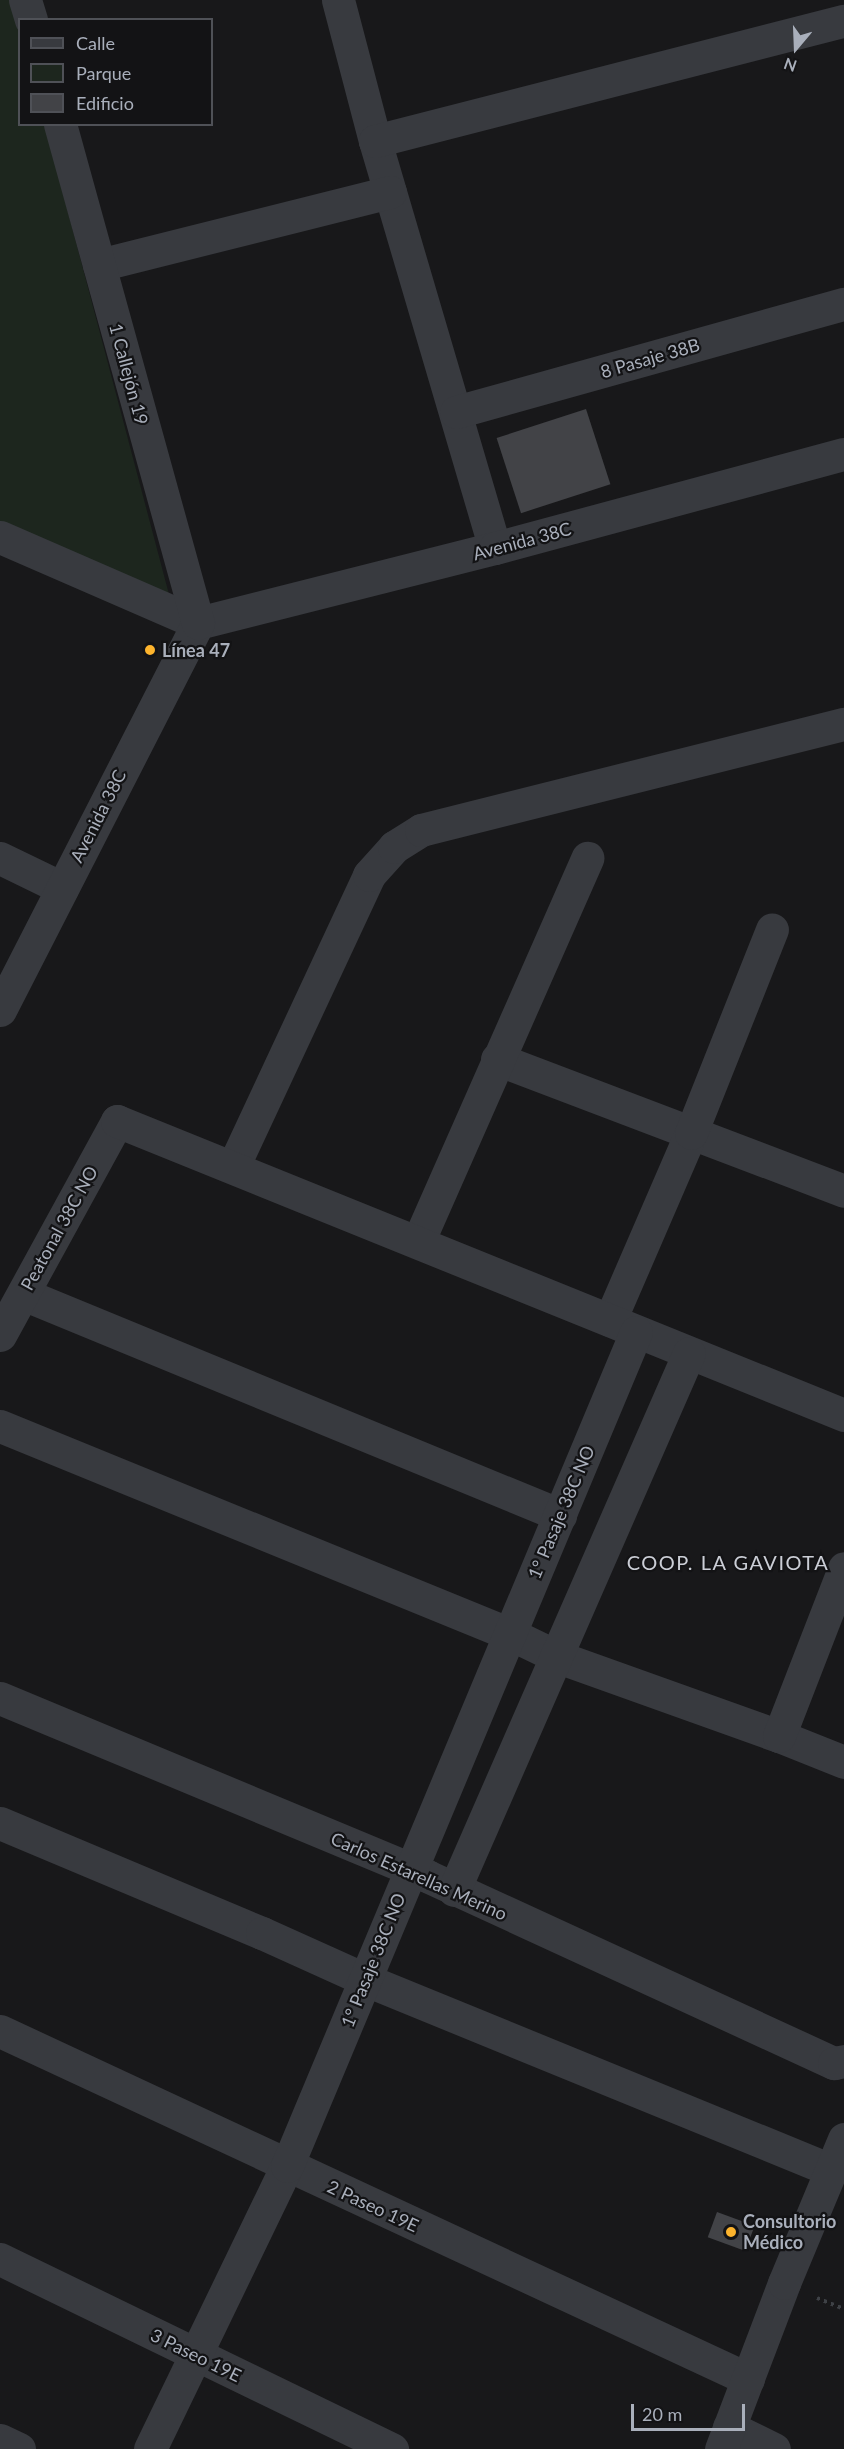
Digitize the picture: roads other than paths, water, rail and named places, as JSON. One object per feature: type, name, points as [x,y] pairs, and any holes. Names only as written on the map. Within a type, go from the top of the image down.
[{"type":"street","points":[[25,0],[30,18]]},
{"type":"street","points":[[338,0],[375,141],[495,548]]},
{"type":"street","points":[[375,141],[844,21]]},
{"type":"street","name":"1 Callejón 19","points":[[61,126],[198,623]]},
{"type":"street","points":[[99,265],[390,192]]},
{"type":"street","name":"8 Pasaje 38B","points":[[456,412],[844,304]]},
{"type":"street","name":"Avenida 38C","points":[[0,1010],[198,623],[495,548],[844,454]]},
{"type":"street","points":[[0,537],[198,623]]},
{"type":"street","points":[[844,724],[421,830],[394,847],[369,875],[233,1167],[844,1415]]},
{"type":"street","points":[[0,858],[62,888]]},
{"type":"street","points":[[418,1242],[587,858]]},
{"type":"street","name":"1° Pasaje 38C NO","points":[[150,2449],[287,2166],[560,1515],[691,1133],[772,929]]},
{"type":"street","points":[[497,1059],[844,1191]]},
{"type":"street","name":"Peatonal 38C NO","points":[[0,1335],[117,1121],[233,1167]]},
{"type":"street","points":[[23,1294],[560,1515]]},
{"type":"street","points":[[454,1890],[558,1658],[689,1353]]},
{"type":"street","points":[[0,1426],[510,1634],[558,1658],[779,1736],[844,1762]]},
{"type":"street","points":[[779,1736],[844,1568]]},
{"type":"street","name":"Carlos Estarellas Merino","points":[[0,1698],[410,1869],[841,2070]]},
{"type":"street","points":[[0,1822],[262,1933],[366,1980],[831,2170]]},
{"type":"street","name":"2 Paseo 19E","points":[[0,2031],[748,2379]]},
{"type":"street","points":[[774,2449],[725,2438],[784,2283],[844,2139]]},
{"type":"street","name":"3 Paseo 19E","points":[[0,2259],[392,2449]]},
{"type":"street","points":[[0,2440],[19,2449]]},
{"type":"place","name":"Línea 47","points":[[150,650]]},
{"type":"place","name":"Consultorio Médico","points":[[731,2232]]},
{"type":"district","name":"COOP. LA GAVIOTA","points":[[728,1562]]}]
